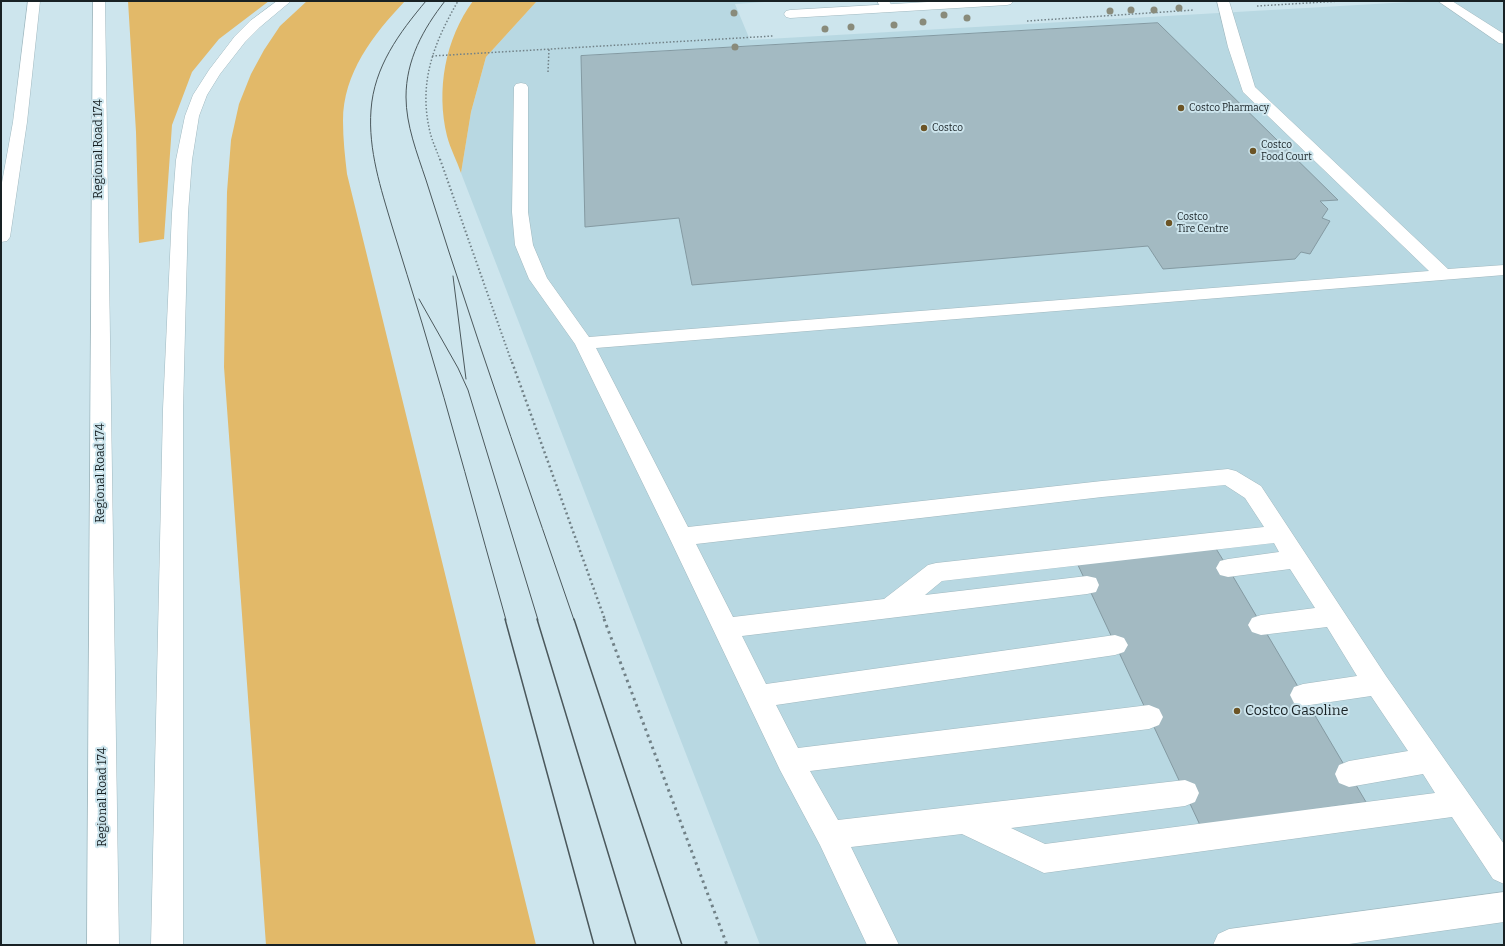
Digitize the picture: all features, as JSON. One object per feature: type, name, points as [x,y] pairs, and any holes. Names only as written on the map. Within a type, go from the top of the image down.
[{"type":"main road","points":[[1,237],[20,122],[34,1]]},
{"type":"main road","name":"Regional Road 174","points":[[99,1],[103,945]]},
{"type":"main road","points":[[167,945],[174,506],[173,409],[180,213],[184,160],[192,116],[200,95],[214,73],[240,39],[255,24],[285,1]]},
{"type":"main road","points":[[790,14],[885,5],[1007,1]]},
{"type":"main road","points":[[1223,1],[1234,47],[1248,89],[1444,275]]},
{"type":"main road","points":[[1444,1],[1504,40]]},
{"type":"main road","points":[[521,87],[520,212],[524,245],[538,279],[584,343],[760,696],[790,761],[830,835],[883,945]]},
{"type":"main road","points":[[584,343],[1504,270]]},
{"type":"main road","points":[[681,537],[1102,489],[1228,477],[1253,492],[1377,684],[1504,869]]},
{"type":"main road","points":[[892,607],[936,572],[1279,534]]},
{"type":"main road","points":[[1228,568],[1296,559]]},
{"type":"main road","points":[[726,628],[892,607],[1087,585]]},
{"type":"main road","points":[[1261,624],[1333,616]]},
{"type":"main road","points":[[760,696],[1115,645]]},
{"type":"main road","points":[[1303,695],[1377,684]]},
{"type":"main road","points":[[790,761],[1149,717]]},
{"type":"main road","points":[[1349,774],[1430,760]]},
{"type":"main road","points":[[830,835],[964,820],[1185,792]]},
{"type":"main road","points":[[964,820],[1044,859],[1460,803]]},
{"type":"main road","points":[[1229,945],[1504,907]]},
{"type":"path","points":[[458,1],[445,23],[429,64],[425,83],[425,102],[430,132],[582,560],[727,945]]},
{"type":"shaded area","points":[[128,1],[269,1],[219,39],[192,72],[172,125],[164,239],[139,243],[136,132]]},
{"type":"shaded area","points":[[307,1],[405,1],[371,41],[354,71],[348,87],[344,103],[343,121],[347,174],[536,945],[266,945],[224,367],[227,192],[231,140],[239,104],[251,74],[264,50],[280,26]]},
{"type":"shaded area","points":[[473,1],[537,1],[486,57],[471,112],[461,173],[447,136],[442,101],[443,83],[445,66],[450,48],[463,16]]},
{"type":"shaded area","points":[[537,1],[779,1],[735,4],[750,40],[1427,1],[1504,1],[1504,945],[760,945],[461,173],[471,112],[486,57]]},
{"type":"building","name":"Costco","points":[[1158,23],[1338,200],[1320,201],[1328,209],[1322,218],[1330,221],[1310,254],[1301,252],[1295,259],[1163,269],[1148,246],[692,285],[679,218],[585,227],[581,56]]},
{"type":"building","points":[[1215,547],[1366,802],[1200,825],[1077,563]]},
{"type":"tram line","points":[[426,1],[406,25],[390,51],[377,79],[371,110],[371,140],[376,169],[384,198],[444,397],[506,620]]},
{"type":"tram line","points":[[445,1],[423,34],[417,46],[409,70],[406,107],[410,128],[446,243],[574,620]]},
{"type":"tram line","points":[[453,276],[466,379]]},
{"type":"tram line","points":[[419,299],[458,368],[468,390],[538,620]]},
{"type":"tram line","points":[[505,619],[594,945]]},
{"type":"tram line","points":[[537,619],[636,945]]},
{"type":"tram line","points":[[574,619],[682,945]]},
{"type":"place","name":"Costco Pharmacy","points":[[1181,108]]},
{"type":"place","name":"Costco","points":[[924,128]]},
{"type":"place","name":"Costco Food Court","points":[[1253,151]]},
{"type":"place","name":"Costco Tire Centre","points":[[1169,223]]},
{"type":"place","name":"Costco Gasoline","points":[[1237,711]]}]
